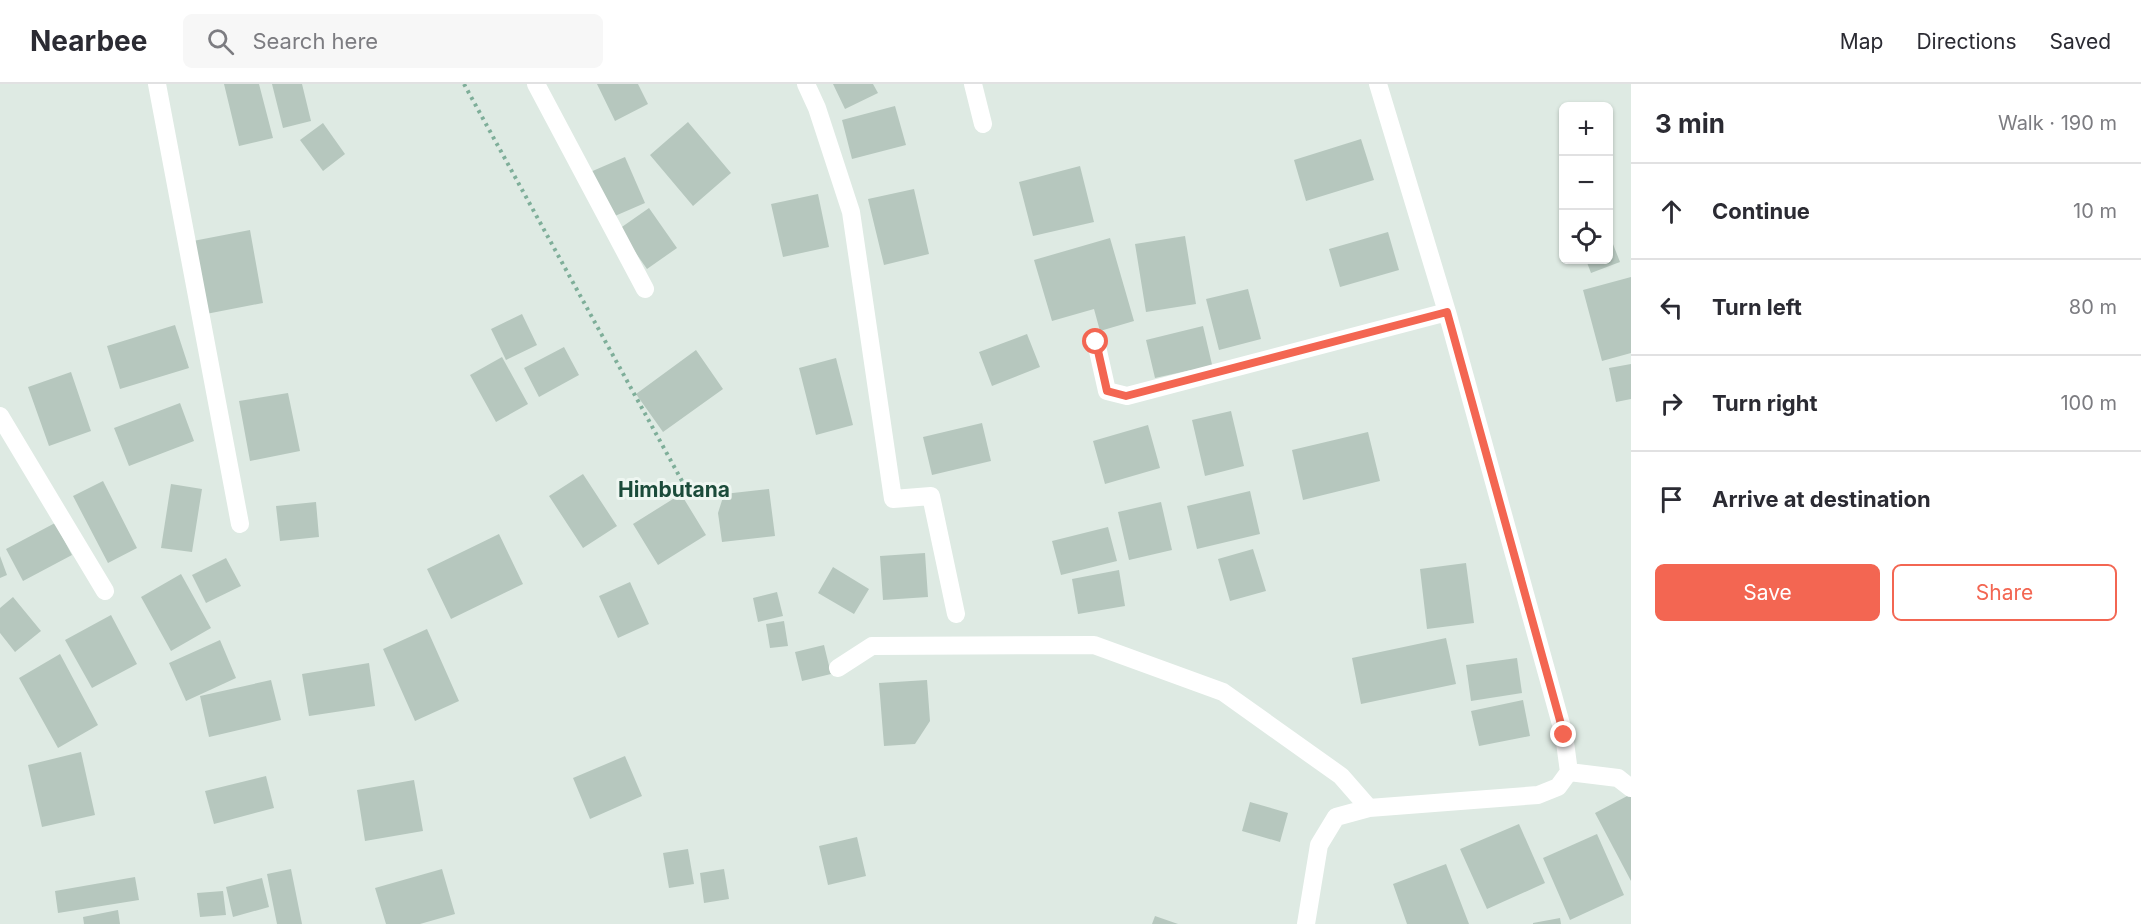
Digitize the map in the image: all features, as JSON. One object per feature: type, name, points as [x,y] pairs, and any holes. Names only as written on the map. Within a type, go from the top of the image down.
[{"type":"street","points":[[157,84],[240,524]]},
{"type":"street","points":[[536,84],[645,289]]},
{"type":"street","points":[[806,84],[818,108],[851,212],[893,499],[931,496],[956,614]]},
{"type":"street","points":[[973,84],[983,124]]},
{"type":"street","points":[[1306,924],[1319,845],[1336,817],[1370,808],[1538,795],[1558,787],[1569,772],[1564,735],[1447,312],[1378,84]]},
{"type":"street","points":[[1096,342],[1107,391],[1126,396],[1447,312]]},
{"type":"street","points":[[0,416],[105,591]]},
{"type":"street","points":[[838,668],[872,646],[1094,645],[1224,693],[1341,776],[1370,808]]},
{"type":"street","points":[[1569,772],[1618,778],[1631,788]]},
{"type":"path","points":[[464,84],[682,481]]},
{"type":"building","points":[[224,84],[259,84],[273,138],[239,146]]},
{"type":"building","points":[[272,84],[302,84],[311,121],[283,128]]},
{"type":"building","points":[[597,84],[638,84],[648,104],[615,121]]},
{"type":"building","points":[[833,84],[873,84],[878,93],[845,109]]},
{"type":"building","points":[[895,106],[906,145],[852,159],[842,120]]},
{"type":"building","points":[[688,122],[731,173],[693,206],[650,155]]},
{"type":"building","points":[[323,123],[345,154],[323,171],[300,140]]},
{"type":"building","points":[[1361,139],[1374,180],[1306,201],[1294,160]]},
{"type":"building","points":[[625,157],[645,203],[608,219],[588,173]]},
{"type":"building","points":[[1080,166],[1094,222],[1033,236],[1019,182]]},
{"type":"building","points":[[914,189],[929,254],[884,265],[868,199]]},
{"type":"building","points":[[818,194],[829,247],[783,257],[771,204]]},
{"type":"building","points":[[649,208],[677,248],[647,269],[619,229]]},
{"type":"building","points":[[250,230],[263,303],[206,314],[193,241]]},
{"type":"building","points":[[1388,232],[1399,270],[1340,287],[1329,249]]},
{"type":"building","points":[[1185,236],[1196,304],[1146,312],[1135,244]]},
{"type":"building","points":[[1110,238],[1134,321],[1100,331],[1094,309],[1052,321],[1034,260]]},
{"type":"building","points":[[1613,244],[1620,262],[1591,273],[1588,264],[1613,264]]},
{"type":"building","points":[[1631,277],[1631,353],[1602,361],[1583,290]]},
{"type":"building","points":[[1248,289],[1261,339],[1219,350],[1206,299]]},
{"type":"building","points":[[522,314],[537,345],[506,360],[491,329]]},
{"type":"building","points":[[175,325],[189,368],[120,389],[107,346]]},
{"type":"building","points":[[1203,326],[1214,373],[1193,378],[1191,370],[1155,378],[1146,340]]},
{"type":"building","points":[[1027,334],[1040,367],[992,386],[979,352]]},
{"type":"building","points":[[564,347],[579,375],[539,397],[524,368]]},
{"type":"building","points":[[696,350],[723,389],[663,432],[636,394]]},
{"type":"building","points":[[502,357],[528,404],[496,422],[470,375]]},
{"type":"building","points":[[836,358],[853,425],[816,435],[799,368]]},
{"type":"building","points":[[1631,364],[1631,399],[1616,402],[1609,368]]},
{"type":"building","points":[[71,372],[91,431],[49,446],[28,387]]},
{"type":"building","points":[[288,393],[300,451],[250,461],[239,401]]},
{"type":"building","points":[[180,403],[194,441],[129,466],[114,428]]},
{"type":"building","points":[[1231,411],[1244,466],[1205,476],[1192,420]]},
{"type":"building","points":[[982,423],[991,461],[932,475],[923,437]]},
{"type":"building","points":[[1148,425],[1160,468],[1105,484],[1093,441]]},
{"type":"building","points":[[1368,432],[1380,481],[1303,500],[1292,450]]},
{"type":"building","points":[[583,474],[617,526],[583,548],[549,496]]},
{"type":"building","points":[[103,481],[137,548],[108,563],[73,496]]},
{"type":"building","points":[[171,484],[202,489],[192,552],[161,548]]},
{"type":"building","points":[[769,489],[775,536],[722,542],[718,513],[724,494]]},
{"type":"building","points":[[1250,491],[1260,534],[1197,549],[1187,506]]},
{"type":"building","points":[[681,494],[706,535],[658,565],[633,524]]},
{"type":"building","points":[[316,502],[319,537],[280,541],[276,506]]},
{"type":"building","points":[[1161,502],[1172,550],[1129,560],[1118,512]]},
{"type":"building","points":[[55,523],[72,555],[23,581],[6,549]]},
{"type":"building","points":[[1108,527],[1117,561],[1061,575],[1052,541]]},
{"type":"building","points":[[499,534],[523,584],[451,619],[427,569]]},
{"type":"building","points":[[1253,549],[1266,591],[1230,601],[1218,559]]},
{"type":"building","points":[[925,553],[928,597],[883,600],[880,556]]},
{"type":"building","points":[[0,556],[7,575],[0,578]]},
{"type":"building","points":[[226,558],[241,586],[206,603],[192,575]]},
{"type":"building","points":[[1466,563],[1474,623],[1427,629],[1420,569]]},
{"type":"building","points":[[833,567],[869,589],[854,614],[818,593]]},
{"type":"building","points":[[1119,570],[1125,606],[1078,614],[1072,579]]},
{"type":"building","points":[[181,574],[211,628],[171,651],[141,597]]},
{"type":"building","points":[[630,582],[649,624],[618,638],[599,596]]},
{"type":"building","points":[[777,592],[783,616],[758,622],[753,598]]},
{"type":"building","points":[[13,597],[41,631],[15,652],[0,633],[0,608]]},
{"type":"building","points":[[111,615],[137,664],[92,688],[65,640]]},
{"type":"building","points":[[784,621],[788,646],[770,648],[766,624]]},
{"type":"building","points":[[427,629],[459,701],[415,721],[383,649]]},
{"type":"building","points":[[1446,638],[1456,684],[1361,704],[1352,658]]},
{"type":"building","points":[[220,640],[236,678],[186,701],[169,663]]},
{"type":"building","points":[[824,645],[831,674],[802,681],[795,652]]},
{"type":"building","points":[[60,654],[98,725],[58,748],[19,678]]},
{"type":"building","points":[[1517,658],[1522,693],[1471,701],[1466,665]]},
{"type":"building","points":[[369,663],[375,706],[309,716],[302,674]]},
{"type":"building","points":[[271,680],[281,720],[209,737],[200,696]]},
{"type":"building","points":[[927,680],[930,721],[915,744],[884,746],[879,683]]},
{"type":"building","points":[[1523,700],[1530,736],[1479,746],[1471,711]]},
{"type":"building","points":[[81,752],[95,815],[42,827],[28,765]]},
{"type":"building","points":[[625,756],[642,796],[590,819],[573,778]]},
{"type":"building","points":[[266,776],[274,808],[214,824],[205,791]]},
{"type":"building","points":[[414,780],[423,831],[365,841],[357,790]]},
{"type":"building","points":[[1631,794],[1631,881],[1595,813]]},
{"type":"building","points":[[1250,802],[1288,813],[1280,842],[1242,831]]},
{"type":"building","points":[[1519,824],[1545,883],[1487,909],[1460,849]]},
{"type":"building","points":[[1597,834],[1624,895],[1570,920],[1543,858]]},
{"type":"building","points":[[857,837],[866,876],[828,885],[819,846]]},
{"type":"building","points":[[688,849],[694,884],[669,888],[663,853]]},
{"type":"building","points":[[1446,864],[1469,924],[1407,924],[1393,884]]},
{"type":"building","points":[[291,869],[302,924],[277,924],[267,874]]},
{"type":"building","points":[[442,869],[455,914],[420,924],[386,924],[375,888]]},
{"type":"building","points":[[724,869],[729,899],[704,903],[700,873]]},
{"type":"building","points":[[135,877],[139,900],[58,913],[55,891]]},
{"type":"building","points":[[262,878],[269,907],[233,917],[226,887]]},
{"type":"building","points":[[223,891],[226,915],[200,917],[197,893]]},
{"type":"building","points":[[118,910],[120,924],[84,924],[83,917]]},
{"type":"building","points":[[1155,916],[1178,924],[1152,924]]},
{"type":"building","points":[[1560,918],[1561,924],[1533,924],[1533,923]]},
{"type":"district","name":"Himbutana","points":[[674,490]]},
{"type":"route","points":[[1096,342],[1107,391],[1126,396],[1447,312],[1564,735]]}]
